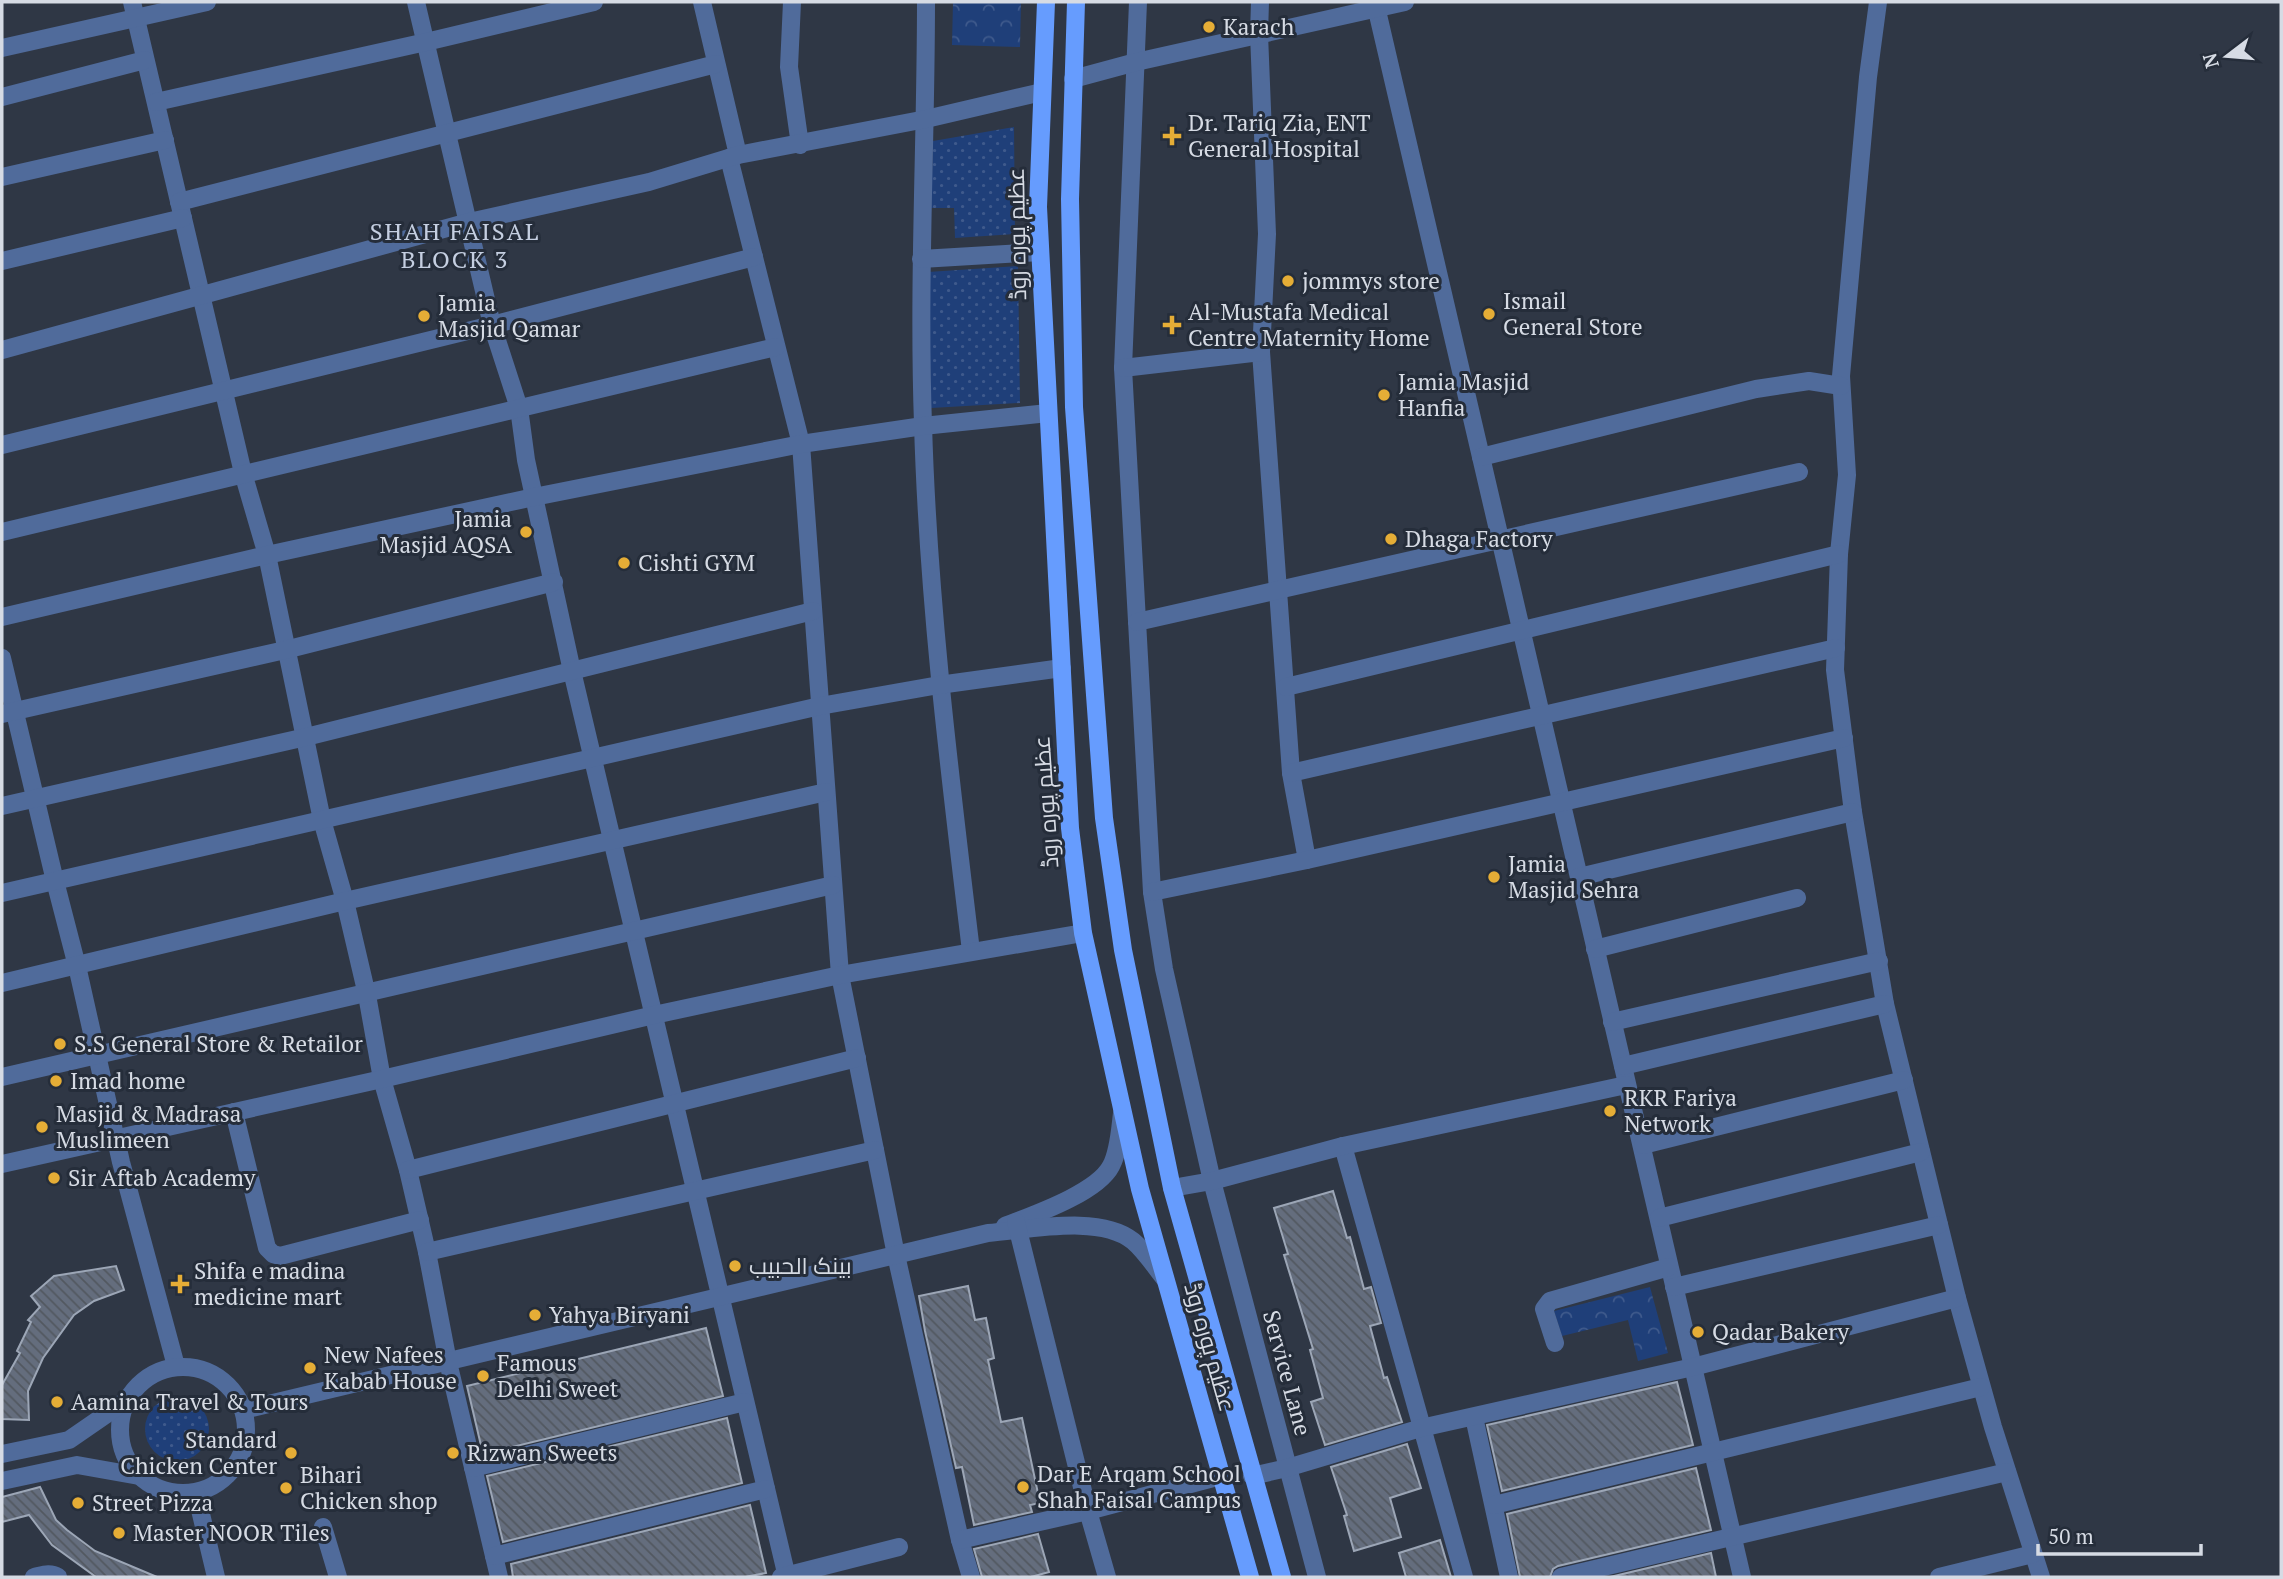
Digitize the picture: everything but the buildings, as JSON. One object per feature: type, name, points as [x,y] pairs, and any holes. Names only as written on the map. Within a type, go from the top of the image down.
[{"type":"main road","name":"عظیم پورہ روڈ","points":[[1046,2],[1038,206],[1070,828],[1083,933],[1122,1111],[1165,1279],[1250,1577]]},
{"type":"main road","name":"عظیم پورہ روڈ","points":[[1076,2],[1070,199],[1074,407],[1104,818],[1122,950],[1172,1188],[1282,1577]]},
{"type":"main road","points":[[1231,1510],[1260,1502]]},
{"type":"street","points":[[2,48],[133,10],[206,2]]},
{"type":"street","points":[[416,2],[492,325],[519,408],[526,460],[572,671],[614,840],[785,1577],[899,1547]]},
{"type":"street","points":[[156,102],[594,2]]},
{"type":"street","points":[[702,2],[754,257],[801,444],[840,975],[896,1255],[960,1540],[971,1577]]},
{"type":"street","points":[[792,2],[789,67],[800,145]]},
{"type":"street","points":[[926,2],[926,119],[921,259],[923,426],[939,685],[971,951]]},
{"type":"street","name":"Service Lane","points":[[1138,2],[1123,368],[1152,892],[1164,969],[1212,1181],[1317,1577]]},
{"type":"street","points":[[1260,2],[1267,234],[1261,352],[1292,773],[1307,860]]},
{"type":"street","points":[[1073,79],[1376,5],[1405,2]]},
{"type":"street","points":[[1878,2],[1868,77],[1841,386],[1846,428],[1847,475],[1839,554],[1835,670],[1853,812],[1885,1004],[1956,1298],[2041,1577]]},
{"type":"street","points":[[1376,5],[1742,1577]]},
{"type":"street","points":[[133,10],[243,473],[267,555],[322,820],[345,901],[367,995],[382,1079],[420,1220],[448,1362],[499,1577]]},
{"type":"street","points":[[2,97],[145,60]]},
{"type":"street","points":[[2,261],[448,133],[716,64]]},
{"type":"street","points":[[2,350],[469,222],[649,182],[733,156],[926,119],[1042,92]]},
{"type":"street","points":[[2,177],[165,140]]},
{"type":"street","points":[[921,259],[1040,252]]},
{"type":"street","points":[[2,445],[492,325],[754,257]]},
{"type":"street","points":[[2,531],[776,347]]},
{"type":"street","points":[[1123,368],[1261,352]]},
{"type":"street","points":[[1481,457],[1756,389],[1810,381],[1841,386]]},
{"type":"street","points":[[2,617],[267,555],[534,497],[801,444],[923,426],[1048,413]]},
{"type":"street","points":[[1137,622],[1799,472]]},
{"type":"street","points":[[1286,687],[1839,554]]},
{"type":"street","points":[[8,712],[285,650],[554,582]]},
{"type":"street","points":[[2,806],[306,737],[813,611]]},
{"type":"street","points":[[1292,773],[1836,648]]},
{"type":"street","points":[[2,658],[8,712],[35,798],[78,966],[115,1139],[176,1366]]},
{"type":"street","points":[[2,893],[820,706],[939,685],[1062,668]]},
{"type":"street","points":[[1152,892],[1307,860],[1844,738]]},
{"type":"street","points":[[2,983],[345,901],[826,792]]},
{"type":"street","points":[[1579,877],[1853,812]]},
{"type":"street","points":[[2,1077],[833,886]]},
{"type":"street","points":[[1595,949],[1797,898]]},
{"type":"street","points":[[2,1164],[840,975],[1083,933]]},
{"type":"street","points":[[1612,1022],[1879,961]]},
{"type":"street","points":[[1623,1066],[1885,1004]]},
{"type":"street","points":[[408,1170],[857,1058]]},
{"type":"street","points":[[1643,1144],[1904,1080]]},
{"type":"street","points":[[1172,1188],[1212,1181],[1343,1146],[1626,1085]]},
{"type":"street","points":[[1017,1226],[1098,1182],[1111,1166],[1122,1111]]},
{"type":"street","points":[[234,1112],[267,1248],[273,1254],[280,1256],[420,1220]]},
{"type":"street","points":[[1343,1146],[1464,1577]]},
{"type":"street","points":[[427,1252],[875,1150]]},
{"type":"street","points":[[1659,1219],[1921,1152]]},
{"type":"street","points":[[1674,1287],[1939,1225]]},
{"type":"street","points":[[1017,1226],[1087,1511],[1107,1577]]},
{"type":"street","points":[[243,1410],[1017,1226],[1110,1228],[1133,1241],[1165,1279]]},
{"type":"street","points":[[1555,1343],[1544,1309],[1550,1301],[1669,1267]]},
{"type":"street","points":[[1252,1476],[1421,1428],[1693,1367],[1956,1298]]},
{"type":"street","points":[[176,1366],[197,1368],[217,1376],[233,1391],[243,1410],[247,1431],[243,1452],[232,1471],[216,1485],[196,1493],[175,1494],[156,1488],[139,1476],[127,1460],[120,1440],[120,1419],[127,1400],[139,1384],[156,1372],[176,1366]]},
{"type":"street","points":[[1494,1505],[1982,1387]]},
{"type":"street","points":[[2,1454],[69,1440],[127,1400]]},
{"type":"street","points":[[473,1468],[745,1402]]},
{"type":"street","points":[[1474,1417],[1509,1577]]},
{"type":"street","points":[[2,1481],[77,1465],[139,1476]]},
{"type":"street","points":[[1560,1577],[2007,1472]]},
{"type":"street","points":[[960,1540],[1221,1476]]},
{"type":"street","points":[[494,1556],[766,1489]]},
{"type":"street","points":[[196,1493],[216,1577]]},
{"type":"street","points":[[323,1527],[338,1577]]},
{"type":"street","points":[[1939,1577],[2033,1554]]},
{"type":"street","points":[[34,1577],[46,1574],[58,1577]]},
{"type":"green space","points":[[953,2],[1021,2],[1020,47],[952,45]]},
{"type":"green space","points":[[1014,127],[1015,234],[955,238],[954,208],[931,208],[933,141]]},
{"type":"green space","points":[[1018,266],[1020,403],[931,408],[928,272]]},
{"type":"green space","points":[[1650,1287],[1668,1353],[1638,1361],[1628,1320],[1562,1336],[1554,1311]]},
{"type":"green space","points":[[177,1397],[189,1399],[200,1406],[207,1417],[207,1441],[200,1452],[189,1459],[177,1461],[165,1459],[154,1452],[147,1441],[145,1429],[147,1417],[154,1406],[165,1399]]},
{"type":"place","name":"Karach","points":[[1209,27]]},
{"type":"place","name":"Dr. Tariq Zia, ENT General Hospital","points":[[1172,136]]},
{"type":"place","name":"jommys store","points":[[1288,281]]},
{"type":"place","name":"Ismail General Store","points":[[1489,314]]},
{"type":"place","name":"Jamia Masjid Qamar","points":[[424,316]]},
{"type":"place","name":"Al-Mustafa Medical Centre Maternity Home","points":[[1172,325]]},
{"type":"place","name":"Jamia Masjid Hanfia","points":[[1384,395]]},
{"type":"place","name":"Jamia Masjid AQSA","points":[[526,532]]},
{"type":"place","name":"Dhaga Factory","points":[[1391,539]]},
{"type":"place","name":"Cishti GYM","points":[[624,563]]},
{"type":"place","name":"Jamia Masjid Sehra","points":[[1494,877]]},
{"type":"place","name":"S.S General Store & Retailor","points":[[60,1044]]},
{"type":"place","name":"Imad home","points":[[56,1081]]},
{"type":"place","name":"RKR Fariya Network","points":[[1610,1111]]},
{"type":"place","name":"Masjid & Madrasa Muslimeen","points":[[42,1127]]},
{"type":"place","name":"Sir Aftab Academy","points":[[54,1178]]},
{"type":"place","name":"بينک الحبيب","points":[[735,1266]]},
{"type":"place","name":"Shifa e madina medicine mart","points":[[180,1284]]},
{"type":"place","name":"Yahya Biryani","points":[[535,1315]]},
{"type":"place","name":"Qadar Bakery","points":[[1698,1332]]},
{"type":"place","name":"New Nafees Kabab House","points":[[310,1368]]},
{"type":"place","name":"Famous Delhi Sweet","points":[[483,1376]]},
{"type":"place","name":"Aamina Travel & Tours","points":[[57,1402]]},
{"type":"place","name":"Standard Chicken Center","points":[[291,1453]]},
{"type":"place","name":"Rizwan Sweets","points":[[453,1453]]},
{"type":"place","name":"Dar E Arqam School Shah Faisal Campus","points":[[1023,1487]]},
{"type":"place","name":"Bihari Chicken shop","points":[[286,1488]]},
{"type":"place","name":"Street Pizza","points":[[78,1503]]},
{"type":"place","name":"Master NOOR Tiles","points":[[119,1533]]},
{"type":"district","name":"SHAH FAISAL BLOCK 3","points":[[455,246]]}]
